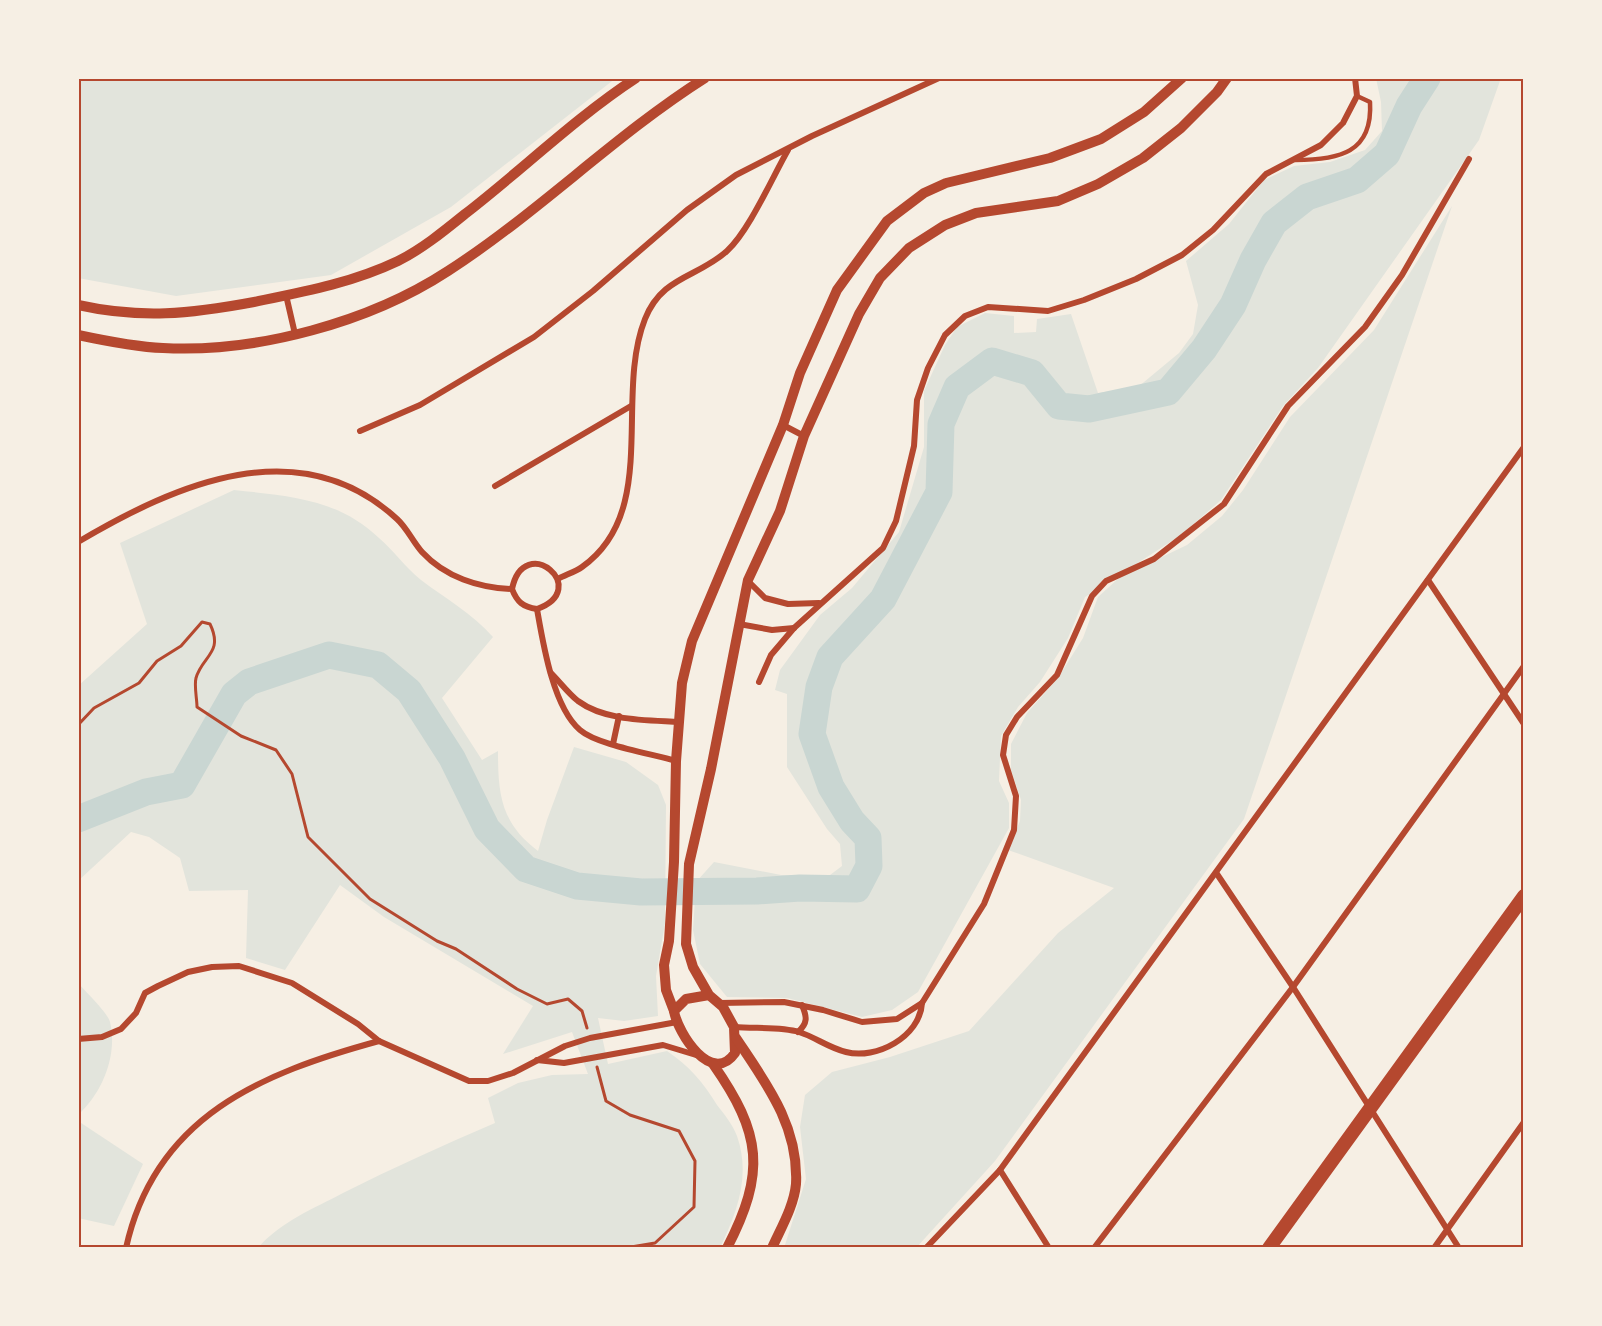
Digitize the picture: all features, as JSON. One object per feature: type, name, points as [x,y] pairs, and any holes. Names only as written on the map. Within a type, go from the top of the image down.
[{"type":"main road","points":[[1269,1248],[1524,896]]},
{"type":"street","points":[[78,304],[116,314],[165,315],[213,310],[286,295],[363,275],[419,249],[636,78]]},
{"type":"street","points":[[80,337],[164,348],[219,346],[295,334],[365,314],[448,272],[645,119],[705,78]]},
{"type":"street","points":[[360,430],[420,405],[534,337],[593,291],[687,210],[736,175],[939,78]]},
{"type":"street","points":[[702,1058],[693,1049],[675,1017],[666,990],[664,965],[669,941],[674,861],[676,761],[682,683],[692,641],[783,425],[800,373],[837,290],[887,221],[924,194],[946,183],[1050,158],[1101,139],[1144,112],[1182,78]]},
{"type":"street","points":[[772,1248],[787,1217],[796,1185],[794,1153],[787,1123],[773,1093],[718,1003],[709,995],[693,967],[686,944],[689,865],[711,769],[748,580],[780,511],[804,436],[859,314],[880,278],[909,248],[945,225],[976,213],[1058,201],[1098,184],[1143,158],[1180,128],[1217,92],[1227,78]]},
{"type":"street","points":[[759,682],[771,655],[794,628],[819,603],[883,548],[896,521],[914,446],[917,400],[928,368],[945,335],[965,316],[988,307],[1048,310],[1084,300],[1136,279],[1182,255],[1213,230],[1266,174],[1321,145],[1343,123],[1357,96],[1355,78]]},
{"type":"street","points":[[558,579],[583,566],[619,524],[627,498],[634,363],[644,320],[656,297],[673,281],[727,251],[748,222],[788,150]]},
{"type":"street","points":[[718,1003],[766,1002],[802,1005],[862,1022],[881,1022],[903,1016],[922,1004],[984,904],[1014,830],[1016,796],[1004,755],[1006,735],[1017,717],[1057,675],[1092,596],[1106,581],[1154,559],[1224,504],[1288,406],[1365,327],[1402,275],[1469,159]]},
{"type":"street","points":[[286,295],[295,334]]},
{"type":"street","points":[[495,486],[631,406]]},
{"type":"street","points":[[783,425],[804,436]]},
{"type":"street","points":[[926,1248],[1000,1170],[1217,874],[1524,447]]},
{"type":"street","points":[[78,542],[181,490],[229,475],[274,470],[324,477],[365,494],[399,520],[423,553],[453,576],[490,588],[512,589]]},
{"type":"street","points":[[537,563],[550,568],[558,579],[558,593],[550,605],[537,609],[525,607],[516,600],[512,589],[515,576],[519,571],[524,566],[537,563]]},
{"type":"street","points":[[748,580],[765,598],[788,604],[819,603]]},
{"type":"street","points":[[1428,580],[1524,724]]},
{"type":"street","points":[[537,609],[549,671],[564,707],[579,730],[613,744],[676,761]]},
{"type":"street","points":[[739,624],[772,630],[794,628]]},
{"type":"street","points":[[1094,1248],[1293,987],[1524,666]]},
{"type":"street","points":[[549,671],[579,702],[635,720],[679,722]]},
{"type":"street","points":[[613,744],[619,716]]},
{"type":"street","points":[[674,861],[689,865]]},
{"type":"street","points":[[1217,874],[1293,987],[1459,1248]]},
{"type":"street","points":[[78,1039],[102,1036],[121,1029],[136,1013],[145,993],[188,972],[212,967],[239,966],[292,983],[358,1024],[380,1041],[469,1081],[488,1081],[513,1074],[565,1046],[675,1017],[686,999],[709,995]]},
{"type":"street","points":[[735,1033],[798,1032],[825,1046],[848,1053],[880,1050],[897,1042],[911,1030],[922,1014],[922,1004]]},
{"type":"street","points":[[798,1032],[805,1026],[807,1015],[802,1005]]},
{"type":"street","points":[[713,1064],[732,1058],[737,1046],[735,1033]]},
{"type":"street","points":[[126,1248],[138,1206],[153,1175],[201,1120],[249,1087],[334,1053],[380,1041]]},
{"type":"street","points":[[537,1060],[564,1063],[663,1045],[713,1064],[744,1113],[754,1174],[749,1201],[727,1248]]},
{"type":"street","points":[[1434,1248],[1524,1122]]},
{"type":"street","points":[[1000,1170],[1049,1248]]},
{"type":"lane","points":[[1290,160],[1339,156],[1364,142],[1371,119],[1370,102],[1357,96]]},
{"type":"path","points":[[78,725],[94,708],[139,683],[157,661],[180,646],[202,622],[210,624],[215,633],[214,651],[196,677],[197,707],[241,736],[276,750],[292,774],[308,837],[370,899],[437,941],[456,949],[517,989],[547,1004],[568,999],[582,1011]]},
{"type":"path","points":[[606,1101],[630,1115],[679,1131],[695,1161],[694,1207],[655,1243],[625,1248]]},
{"type":"shaded area","points":[[78,78],[616,78],[451,207],[331,275],[176,296],[78,278]]},
{"type":"shaded area","points":[[1376,78],[1501,78],[1479,140],[1318,368],[1283,406],[1221,500],[1181,535],[1085,597],[1068,638],[1040,682],[1018,707],[1001,736],[999,781],[1009,803],[1009,828],[918,992],[892,1010],[862,1017],[787,998],[727,997],[700,964],[693,930],[696,882],[714,862],[781,875],[830,875],[842,866],[840,844],[827,829],[787,767],[787,694],[775,690],[780,670],[820,615],[852,588],[899,532],[924,447],[924,391],[945,345],[957,327],[985,313],[1014,316],[1014,333],[1036,332],[1037,319],[1071,314],[1098,393],[1138,387],[1179,353],[1193,334],[1198,305],[1186,261],[1229,224],[1264,180],[1294,166],[1330,162],[1365,150],[1382,131],[1381,102]]},
{"type":"shaded area","points":[[1452,206],[1244,819],[995,1161],[916,1248],[784,1248],[806,1179],[800,1127],[805,1095],[832,1072],[890,1057],[969,1031],[1058,933],[1114,888],[1008,850],[1020,821],[1021,800],[1011,770],[1011,744],[1027,713],[1058,678],[1083,638],[1098,597],[1120,577],[1187,545],[1222,516],[1243,490],[1290,417],[1374,330]]},
{"type":"shaded area","points":[[234,490],[293,497],[346,514],[379,538],[415,575],[468,613],[493,637],[442,698],[482,760],[498,751],[499,781],[504,807],[516,830],[538,851],[574,747],[626,762],[658,785],[666,805],[665,923],[656,976],[658,1016],[624,1021],[598,1018],[608,1064],[667,1051],[701,1082],[733,1128],[741,1151],[742,1180],[737,1207],[720,1248],[258,1248],[287,1223],[343,1193],[495,1123],[488,1098],[518,1083],[552,1075],[588,1074],[572,1032],[503,1054],[533,1006],[384,917],[340,885],[285,970],[246,958],[248,890],[189,891],[180,858],[149,837],[131,832],[78,881],[78,686],[147,624],[120,543]]},
{"type":"shaded area","points":[[78,983],[108,1018],[112,1048],[101,1085],[78,1115]]},
{"type":"shaded area","points":[[78,1121],[143,1164],[114,1226],[78,1218]]},
{"type":"waterway","points":[[78,819],[146,792],[182,785],[234,694],[249,682],[329,655],[378,665],[409,691],[452,758],[487,829],[526,869],[577,886],[641,892],[857,889],[869,866],[868,838],[852,821],[831,787],[812,734],[819,687],[830,657],[883,599],[939,492],[941,424],[957,387],[992,361],[1032,373],[1059,406],[1089,409],[1168,392],[1204,349],[1233,305],[1253,260],[1274,223],[1307,197],[1357,180],[1387,154],[1409,106],[1427,78]]}]
